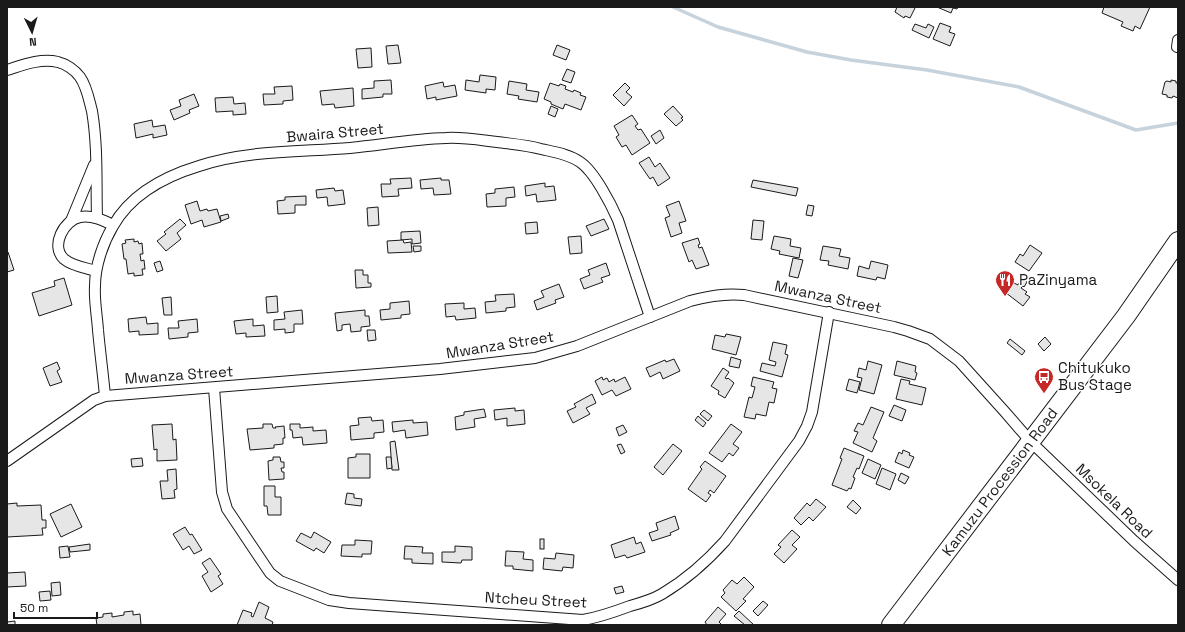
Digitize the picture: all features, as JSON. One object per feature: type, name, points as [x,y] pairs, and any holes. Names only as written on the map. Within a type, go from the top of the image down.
[{"type":"highway","name":"Kamuzu Procession Road","points":[[891,625],[1126,316],[1178,241]]},
{"type":"street","points":[[7,70],[33,62],[46,61],[58,62],[71,68],[80,76],[90,102],[96,144],[97,218]]},
{"type":"street","name":"Bwaira Street","points":[[105,396],[95,303],[95,285],[96,271],[106,240],[113,225],[124,210],[135,199],[160,182],[198,166],[237,156],[352,148],[426,139],[469,138],[528,146],[571,157],[581,162],[596,180],[614,210],[650,317]]},
{"type":"street","points":[[71,221],[96,161]]},
{"type":"street","points":[[96,271],[71,264],[63,259],[59,252],[58,244],[60,236],[64,228],[71,221],[80,217],[97,218],[113,225]]},
{"type":"street","name":"Mwanza Street","points":[[7,461],[94,400],[105,396],[440,370],[535,358],[577,346],[703,297],[734,294],[829,312],[908,330],[930,340],[960,361],[1031,442]]},
{"type":"street","name":"Ntcheu Street","points":[[214,388],[224,501],[227,509],[270,573],[280,581],[329,600],[583,620],[597,618],[662,594],[691,573],[725,541],[799,441],[808,426],[812,412],[829,312]]},
{"type":"street","name":"Msokela Road","points":[[1031,442],[1134,541],[1178,580]]},
{"type":"building","points":[[897,7],[915,8],[910,18],[905,16],[904,18],[895,12]]},
{"type":"building","points":[[937,7],[958,7],[957,9],[953,8],[951,13]]},
{"type":"building","points":[[1104,7],[1150,7],[1140,29],[1135,26],[1133,31],[1121,26],[1123,22],[1102,13]]},
{"type":"building","points":[[940,23],[951,27],[949,32],[955,34],[950,46],[933,39]]},
{"type":"building","points":[[915,24],[926,28],[928,24],[934,27],[929,38],[912,30]]},
{"type":"building","points":[[398,45],[401,63],[388,64],[386,46]]},
{"type":"building","points":[[557,45],[570,50],[566,60],[553,55]]},
{"type":"building","points":[[371,48],[372,67],[358,68],[356,49]]},
{"type":"building","points":[[567,69],[575,72],[571,83],[562,80]]},
{"type":"building","points":[[480,75],[496,77],[495,90],[486,89],[486,93],[465,90],[466,80],[479,82]]},
{"type":"building","points":[[391,80],[392,94],[383,94],[383,97],[362,99],[362,89],[374,88],[374,81]]},
{"type":"building","points":[[1171,80],[1178,83],[1178,98],[1173,96],[1172,98],[1167,97],[1167,95],[1162,94],[1165,82],[1171,82]]},
{"type":"building","points":[[509,81],[527,84],[526,90],[539,92],[537,102],[518,99],[519,96],[507,94]]},
{"type":"building","points":[[443,82],[444,87],[455,85],[457,96],[436,100],[436,97],[427,99],[425,86]]},
{"type":"building","points":[[550,83],[559,86],[560,84],[566,86],[565,89],[573,92],[574,90],[581,93],[580,95],[586,97],[581,110],[565,104],[563,109],[544,99]]},
{"type":"building","points":[[625,83],[630,88],[626,92],[632,97],[624,106],[613,95]]},
{"type":"building","points":[[292,86],[293,100],[283,101],[283,104],[264,105],[263,94],[275,94],[274,87]]},
{"type":"building","points":[[353,88],[354,106],[335,108],[334,104],[322,105],[320,91]]},
{"type":"building","points":[[194,94],[199,106],[189,110],[190,113],[174,120],[170,110],[181,106],[179,100]]},
{"type":"building","points":[[233,97],[234,104],[245,103],[246,114],[233,115],[233,111],[216,112],[215,98]]},
{"type":"building","points":[[551,106],[558,109],[555,117],[548,114]]},
{"type":"building","points":[[673,106],[683,117],[681,118],[683,120],[676,126],[664,114]]},
{"type":"building","points":[[632,115],[638,124],[635,126],[638,130],[641,129],[650,143],[632,155],[626,145],[622,147],[616,137],[619,135],[614,126]]},
{"type":"building","points":[[152,120],[153,127],[165,125],[167,135],[153,138],[153,134],[136,138],[134,124]]},
{"type":"building","points":[[660,130],[664,138],[656,144],[651,136]]},
{"type":"building","points":[[649,157],[655,167],[660,163],[670,178],[658,186],[653,177],[650,179],[639,163]]},
{"type":"building","points":[[411,178],[412,188],[398,189],[399,196],[382,197],[381,184],[391,184],[390,179]]},
{"type":"building","points":[[441,178],[441,180],[449,180],[451,194],[434,195],[433,188],[421,189],[420,180]]},
{"type":"building","points":[[753,180],[798,188],[796,196],[751,187]]},
{"type":"building","points":[[545,183],[545,187],[554,186],[556,200],[537,202],[536,194],[526,196],[525,186]]},
{"type":"building","points":[[514,187],[515,197],[506,198],[506,206],[487,207],[486,194],[495,193],[495,189]]},
{"type":"building","points":[[334,188],[335,191],[343,190],[345,204],[328,206],[327,197],[317,198],[316,190]]},
{"type":"building","points":[[306,196],[306,205],[295,205],[295,213],[278,214],[277,201],[285,200],[285,197]]},
{"type":"building","points":[[197,201],[200,211],[217,209],[221,222],[204,227],[202,220],[191,224],[185,205]]},
{"type":"building","points":[[679,201],[686,221],[679,223],[682,233],[671,237],[665,218],[670,216],[666,206]]},
{"type":"building","points":[[808,205],[814,206],[812,216],[806,215]]},
{"type":"building","points":[[378,207],[379,225],[368,226],[367,208]]},
{"type":"building","points":[[228,214],[229,218],[221,221],[220,216]]},
{"type":"building","points":[[180,219],[186,225],[177,233],[181,239],[166,251],[157,241],[166,234],[164,232]]},
{"type":"building","points":[[604,219],[609,229],[591,236],[586,226]]},
{"type":"building","points":[[753,220],[764,221],[762,240],[751,239]]},
{"type":"building","points":[[537,222],[538,233],[526,234],[525,223]]},
{"type":"building","points":[[420,231],[421,243],[412,244],[412,239],[401,240],[401,232]]},
{"type":"building","points":[[581,236],[582,253],[570,254],[568,237]]},
{"type":"building","points":[[774,236],[791,239],[790,246],[801,248],[799,258],[779,254],[780,251],[771,249]]},
{"type":"building","points":[[698,238],[700,244],[698,245],[699,248],[702,247],[709,265],[696,269],[692,260],[689,262],[682,243]]},
{"type":"building","points":[[134,239],[134,242],[138,241],[139,244],[142,243],[143,254],[140,254],[141,261],[144,260],[145,269],[142,269],[143,275],[134,276],[134,273],[128,274],[126,259],[124,259],[122,244],[126,243],[125,240]]},
{"type":"building","points":[[403,240],[404,243],[411,242],[412,252],[388,253],[387,241]]},
{"type":"building","points":[[1030,245],[1042,253],[1029,271],[1015,262],[1020,254],[1023,256]]},
{"type":"building","points":[[413,246],[421,246],[421,251],[414,252]]},
{"type":"building","points":[[823,246],[841,249],[839,256],[850,258],[848,269],[828,265],[829,261],[820,260]]},
{"type":"building","points":[[7,252],[14,270],[7,272]]},
{"type":"building","points":[[793,258],[803,260],[798,278],[789,276]]},
{"type":"building","points":[[160,261],[163,270],[157,272],[154,263]]},
{"type":"building","points":[[871,261],[888,265],[885,279],[877,277],[876,280],[857,276],[859,266],[869,269]]},
{"type":"building","points":[[606,263],[610,275],[601,278],[603,282],[584,289],[580,279],[590,275],[588,270]]},
{"type":"building","points":[[355,270],[363,270],[363,275],[368,275],[368,283],[371,283],[371,287],[356,288]]},
{"type":"building","points":[[64,278],[72,305],[39,316],[32,293],[55,286],[54,281]]},
{"type":"building","points":[[1022,278],[1027,282],[1024,287],[1023,286],[1021,288],[1027,292],[1025,294],[1030,297],[1023,306],[1001,289],[1008,281],[1013,285],[1014,283],[1018,285]]},
{"type":"building","points":[[559,284],[564,297],[555,300],[556,303],[537,310],[534,301],[544,297],[541,291]]},
{"type":"building","points":[[514,294],[515,307],[506,308],[506,311],[486,313],[485,302],[496,301],[495,295]]},
{"type":"building","points":[[277,296],[278,312],[267,313],[266,297]]},
{"type":"building","points":[[171,297],[172,315],[164,315],[162,298]]},
{"type":"building","points":[[409,301],[410,314],[401,315],[401,318],[381,320],[380,310],[390,309],[390,303]]},
{"type":"building","points":[[464,303],[464,309],[475,308],[476,318],[456,320],[455,316],[446,317],[445,304]]},
{"type":"building","points":[[302,310],[303,324],[294,324],[294,332],[285,333],[285,329],[274,330],[274,320],[285,319],[284,312]]},
{"type":"building","points":[[365,310],[365,316],[369,316],[370,326],[361,327],[361,331],[351,332],[350,324],[342,325],[342,330],[337,331],[335,313]]},
{"type":"building","points":[[146,317],[147,324],[158,323],[158,334],[139,335],[139,331],[129,332],[128,319]]},
{"type":"building","points":[[197,319],[198,332],[188,333],[188,337],[169,339],[168,328],[179,328],[178,321]]},
{"type":"building","points":[[253,319],[253,326],[264,325],[265,336],[246,337],[246,333],[236,334],[234,321]]},
{"type":"building","points":[[367,330],[375,330],[376,340],[368,341]]},
{"type":"building","points":[[726,334],[741,337],[736,355],[712,349],[715,335],[725,337]]},
{"type":"building","points":[[1045,337],[1051,344],[1044,351],[1038,344]]},
{"type":"building","points":[[1010,339],[1025,351],[1022,355],[1007,343]]},
{"type":"building","points":[[773,342],[787,345],[785,354],[788,355],[782,377],[760,371],[762,363],[775,366],[776,362],[769,360]]},
{"type":"building","points":[[731,357],[741,360],[739,368],[729,366]]},
{"type":"building","points":[[674,359],[680,371],[663,379],[660,372],[650,377],[646,368],[665,360],[666,362]]},
{"type":"building","points":[[868,361],[882,365],[874,394],[859,390],[862,378],[857,377],[859,368],[866,370]]},
{"type":"building","points":[[897,361],[916,366],[915,372],[917,373],[915,380],[894,375]]},
{"type":"building","points":[[57,362],[60,369],[57,371],[62,382],[50,386],[43,368]]},
{"type":"building","points":[[723,368],[729,372],[725,378],[728,378],[734,383],[725,398],[718,394],[719,391],[711,386]]},
{"type":"building","points":[[602,377],[603,380],[607,378],[609,382],[614,379],[615,382],[625,377],[631,389],[616,396],[612,390],[602,395],[595,381]]},
{"type":"building","points":[[753,377],[774,382],[772,388],[777,389],[774,403],[769,402],[766,416],[756,414],[755,419],[744,417],[749,397],[752,398],[755,387],[751,386]]},
{"type":"building","points":[[849,379],[860,382],[857,393],[846,390]]},
{"type":"building","points":[[901,379],[910,381],[909,384],[926,388],[922,405],[896,399]]},
{"type":"building","points":[[592,394],[596,403],[586,408],[590,414],[573,423],[567,411],[576,407],[574,404]]},
{"type":"building","points":[[894,405],[906,410],[902,421],[889,416]]},
{"type":"building","points":[[871,407],[884,412],[873,438],[877,441],[872,452],[853,443],[858,432],[854,431],[858,423],[863,425]]},
{"type":"building","points":[[515,408],[515,411],[524,410],[525,424],[507,426],[507,418],[495,420],[494,410]]},
{"type":"building","points":[[484,409],[486,417],[474,419],[475,427],[456,430],[455,417],[464,415],[464,412]]},
{"type":"building","points":[[704,410],[712,416],[708,421],[700,414]]},
{"type":"building","points":[[698,416],[706,423],[703,427],[695,420]]},
{"type":"building","points":[[371,417],[372,421],[383,420],[384,432],[374,433],[374,438],[351,440],[350,426],[359,425],[358,418]]},
{"type":"building","points":[[413,420],[413,423],[427,422],[428,435],[406,438],[405,430],[393,432],[392,422]]},
{"type":"building","points":[[172,424],[173,440],[176,439],[177,460],[157,461],[157,449],[154,450],[152,425]]},
{"type":"building","points":[[263,424],[272,424],[273,428],[284,426],[285,438],[283,438],[283,444],[274,445],[274,448],[250,450],[247,429],[263,428]]},
{"type":"building","points":[[290,424],[300,424],[300,428],[313,427],[313,431],[326,430],[327,443],[303,445],[302,437],[293,438],[292,430],[290,430]]},
{"type":"building","points":[[731,424],[742,432],[733,444],[739,448],[733,456],[729,453],[722,462],[709,453]]},
{"type":"building","points":[[623,425],[627,432],[619,436],[616,428]]},
{"type":"building","points":[[395,441],[399,470],[392,470],[390,442]]},
{"type":"building","points":[[621,444],[625,452],[621,454],[617,445]]},
{"type":"building","points":[[673,444],[682,451],[663,475],[654,467]]},
{"type":"building","points":[[844,448],[864,456],[859,469],[857,468],[853,477],[855,478],[851,489],[849,488],[847,491],[832,485],[842,459],[840,458]]},
{"type":"building","points":[[903,450],[910,453],[909,455],[914,457],[909,468],[895,462],[899,452],[902,454]]},
{"type":"building","points":[[356,454],[370,454],[370,478],[348,478],[348,458],[356,457]]},
{"type":"building","points":[[273,457],[280,457],[281,462],[284,462],[284,468],[281,468],[282,472],[284,472],[284,479],[269,480],[268,461],[273,460]]},
{"type":"building","points":[[386,457],[391,457],[392,468],[387,469]]},
{"type":"building","points":[[142,458],[143,466],[132,467],[131,459]]},
{"type":"building","points":[[868,459],[881,465],[875,479],[862,473]]},
{"type":"building","points":[[705,461],[726,476],[714,493],[710,490],[708,493],[711,495],[706,502],[688,489],[702,469],[700,467]]},
{"type":"building","points":[[882,468],[896,474],[890,490],[876,484]]},
{"type":"building","points":[[176,469],[177,489],[174,490],[175,498],[162,499],[160,481],[168,481],[167,470]]},
{"type":"building","points":[[901,473],[909,477],[905,484],[898,480]]},
{"type":"building","points":[[264,486],[275,486],[275,497],[281,497],[281,515],[268,515],[267,506],[264,506]]},
{"type":"building","points":[[347,493],[354,494],[354,498],[362,499],[361,506],[345,504]]},
{"type":"building","points":[[816,499],[826,507],[813,521],[809,517],[801,525],[794,518],[807,503],[810,506]]},
{"type":"building","points":[[853,500],[861,508],[856,514],[847,507]]},
{"type":"building","points":[[17,503],[17,506],[41,505],[42,520],[46,520],[46,528],[42,528],[43,535],[7,537],[7,504]]},
{"type":"building","points":[[71,504],[82,527],[61,537],[50,514]]},
{"type":"building","points":[[675,516],[679,529],[670,533],[671,535],[652,541],[649,533],[658,530],[656,523]]},
{"type":"building","points":[[185,527],[190,535],[192,534],[202,550],[194,554],[189,546],[183,550],[173,534]]},
{"type":"building","points":[[792,530],[800,537],[792,545],[797,549],[784,563],[774,554],[781,547],[778,545]]},
{"type":"building","points":[[314,532],[331,542],[324,553],[316,548],[314,551],[296,541],[301,533],[311,538]]},
{"type":"building","points":[[634,537],[636,544],[641,542],[645,552],[627,558],[625,555],[615,558],[611,545]]},
{"type":"building","points":[[540,539],[544,539],[544,549],[540,549]]},
{"type":"building","points":[[355,540],[372,541],[371,554],[362,554],[362,557],[341,556],[342,545],[355,545]]},
{"type":"building","points":[[90,544],[90,550],[70,552],[69,547]]},
{"type":"building","points":[[68,546],[70,557],[60,558],[59,547]]},
{"type":"building","points":[[405,546],[423,547],[422,553],[433,553],[433,564],[412,563],[412,559],[404,559]]},
{"type":"building","points":[[455,546],[472,547],[472,560],[462,560],[461,563],[442,562],[442,552],[455,552]]},
{"type":"building","points":[[506,551],[524,552],[523,559],[533,560],[533,571],[513,569],[513,566],[505,566]]},
{"type":"building","points":[[556,553],[574,555],[573,568],[563,567],[562,571],[543,569],[544,558],[555,559]]},
{"type":"building","points":[[210,558],[221,574],[218,576],[223,584],[211,592],[202,576],[208,572],[202,563]]},
{"type":"building","points":[[25,572],[26,586],[7,587],[7,573]]},
{"type":"building","points":[[744,577],[754,587],[743,599],[746,601],[736,611],[721,597],[725,593],[723,590],[732,580],[737,584]]},
{"type":"building","points":[[60,582],[61,595],[52,596],[51,583]]},
{"type":"building","points":[[622,586],[624,592],[616,594],[614,588]]},
{"type":"building","points":[[50,591],[51,600],[40,601],[39,592]]},
{"type":"building","points":[[763,601],[768,605],[758,616],[753,611]]},
{"type":"building","points":[[259,602],[269,607],[265,618],[273,622],[272,625],[237,625],[243,610],[252,613],[251,616],[253,617]]},
{"type":"building","points":[[718,607],[726,614],[719,622],[722,625],[707,625],[705,622]]},
{"type":"building","points":[[133,611],[133,615],[140,614],[141,625],[97,625],[96,618],[103,617],[103,614],[112,613],[112,617],[124,615],[124,612]]},
{"type":"building","points":[[739,611],[754,625],[745,625],[734,616]]},
{"type":"building","points":[[15,621],[15,625],[7,625],[7,622]]},
{"type":"waterway","points":[[673,7],[718,27],[807,52],[851,60],[927,70],[1019,87],[1136,130],[1178,123]]},
{"type":"place","name":"PaZinyama","points":[[1005,297]]},
{"type":"place","name":"Chitukuko Bus Stage","points":[[1044,394]]}]
